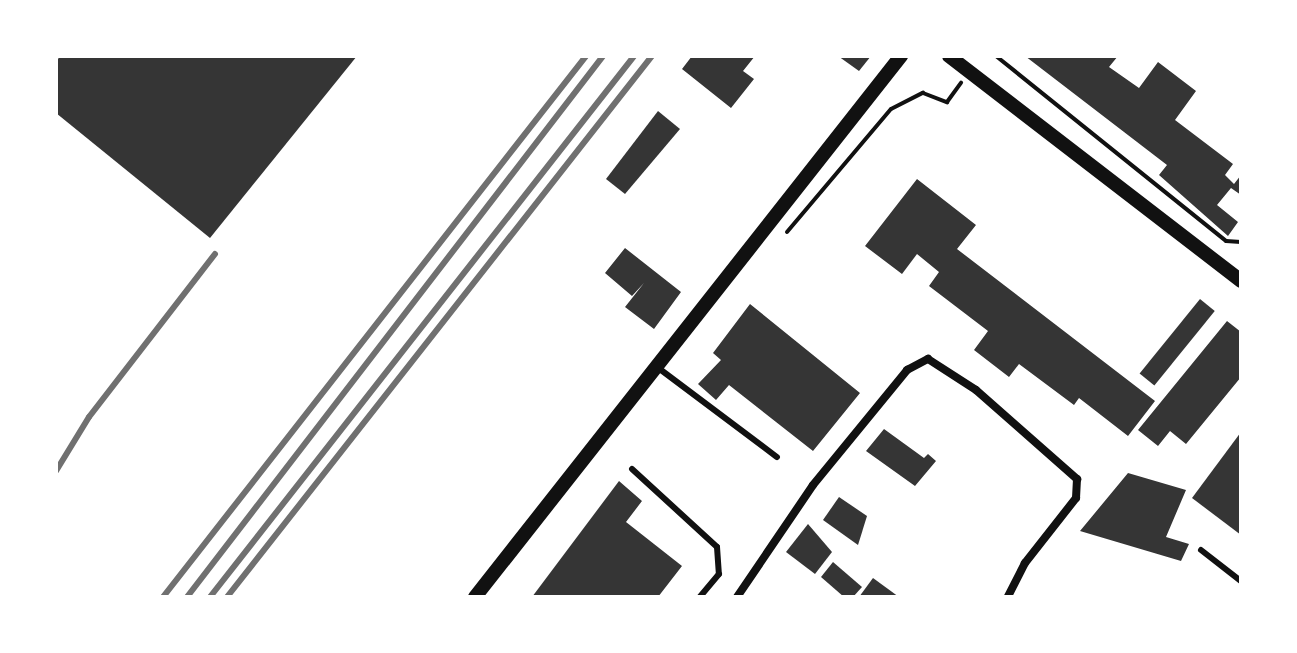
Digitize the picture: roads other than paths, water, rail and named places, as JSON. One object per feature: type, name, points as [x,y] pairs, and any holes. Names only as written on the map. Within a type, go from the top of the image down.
[{"type":"street","points":[[475,597],[901,56]]},
{"type":"street","points":[[949,56],[1239,277]]},
{"type":"street","points":[[737,597],[813,485],[907,370],[928,359],[943,365],[1038,442],[1077,479],[1080,490],[1025,563],[1008,597]]},
{"type":"lane","points":[[657,367],[777,457]]},
{"type":"lane","points":[[632,469],[717,547],[719,574],[700,597]]},
{"type":"lane","points":[[1201,550],[1241,581]]},
{"type":"railway","points":[[163,597],[586,56]]},
{"type":"railway","points":[[187,597],[603,56]]},
{"type":"railway","points":[[210,597],[634,56]]},
{"type":"railway","points":[[227,597],[652,56]]},
{"type":"railway","points":[[56,471],[89,417],[215,254]]}]
